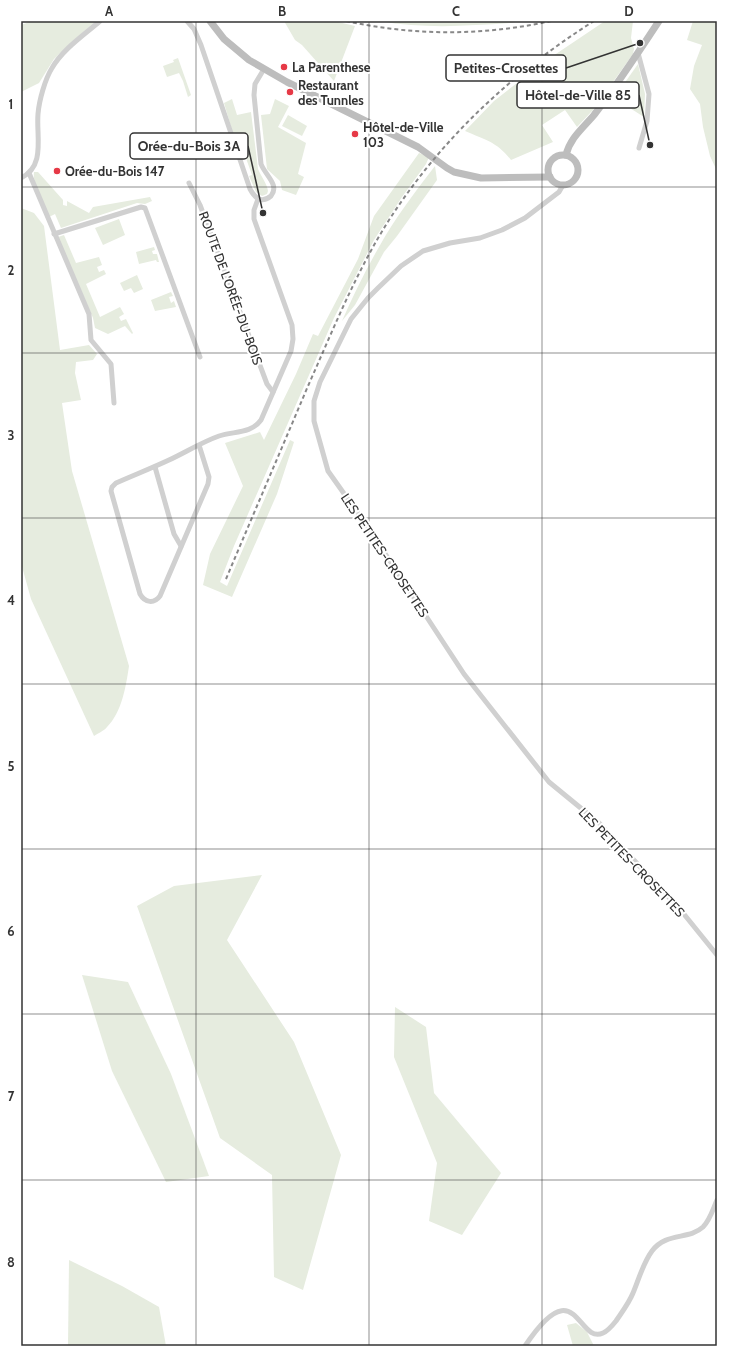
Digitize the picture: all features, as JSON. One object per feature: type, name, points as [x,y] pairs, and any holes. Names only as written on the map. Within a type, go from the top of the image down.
[{"type":"main road","points":[[210,21],[224,39],[249,60],[418,147],[454,172],[481,178],[550,177]]},
{"type":"main road","points":[[566,155],[572,140],[594,115],[659,21]]},
{"type":"main road","points":[[566,155],[574,159],[578,171],[572,182],[563,185],[555,182],[550,177],[548,170],[550,163],[559,156],[566,155]]},
{"type":"street","points":[[21,178],[29,173],[37,159],[38,113],[47,78],[52,67],[66,50],[100,21]]},
{"type":"street","points":[[187,21],[198,36],[250,188],[258,199],[263,200],[270,198],[274,193],[274,184],[261,164],[254,95],[256,84],[264,69]]},
{"type":"street","points":[[638,53],[649,94],[647,121],[639,148]]},
{"type":"street","points":[[29,173],[89,314],[91,340],[111,364],[114,403]]},
{"type":"street","name":"ROUTE DE L'ORÉE-DU-BOIS","points":[[189,183],[200,204],[267,384],[273,392]]},
{"type":"street","name":"LES PETITES-CROSETTES","points":[[563,185],[554,197],[525,218],[502,230],[480,238],[450,243],[423,251],[401,266],[368,298],[351,319],[316,393],[313,410],[314,421],[328,471],[367,526],[464,674],[550,782],[598,823],[679,908],[717,955]]},
{"type":"street","points":[[199,445],[209,480],[158,598],[152,601],[144,599],[141,596],[138,587],[111,489],[116,483],[155,467],[199,445],[221,435],[245,431],[254,427],[261,420],[291,351],[293,330],[290,319],[254,219],[253,213],[258,199]]},
{"type":"street","points":[[54,234],[141,207],[145,208],[200,357]]},
{"type":"street","points":[[155,467],[174,534],[181,546]]},
{"type":"street","points":[[525,1346],[546,1319],[554,1312],[560,1310],[566,1310],[572,1313],[588,1330],[594,1334],[600,1334],[608,1330],[629,1302],[647,1260],[655,1247],[668,1239],[695,1231],[700,1228],[707,1220],[717,1200]]},
{"type":"shaded area","points":[[32,21],[96,21],[54,59],[39,83],[21,92],[21,25]]},
{"type":"shaded area","points":[[284,21],[334,21],[355,26],[334,81],[302,45],[295,40]]},
{"type":"shaded area","points":[[379,21],[520,21],[478,25],[429,26],[396,24]]},
{"type":"shaded area","points":[[605,21],[633,21],[631,38],[634,49],[633,54],[593,110],[577,127],[565,110],[542,125],[553,142],[511,160],[496,145],[465,131],[494,101],[544,62]]},
{"type":"shaded area","points":[[693,21],[717,21],[717,171],[710,156],[703,127],[700,104],[690,89],[694,66],[702,45],[687,40]]},
{"type":"shaded area","points":[[178,58],[191,95],[188,97],[179,73],[167,77],[163,66],[174,62],[173,60]]},
{"type":"shaded area","points":[[638,64],[645,94],[644,117],[614,98]]},
{"type":"shaded area","points":[[232,99],[237,115],[251,112],[258,169],[268,191],[267,194],[262,196],[256,192],[249,176],[252,175],[238,136],[234,137],[224,103]]},
{"type":"shaded area","points":[[275,99],[289,106],[278,127],[306,143],[298,174],[304,177],[296,195],[282,190],[280,181],[267,169],[261,115],[270,114]]},
{"type":"shaded area","points":[[288,115],[307,126],[302,136],[282,126]]},
{"type":"shaded area","points":[[419,153],[429,157],[426,164],[374,240],[334,318],[234,546],[220,582],[227,586],[290,440],[294,442],[277,494],[232,597],[203,585],[210,554],[243,486],[225,443],[260,432],[264,440],[296,374],[313,334],[318,336],[358,259],[374,216]]},
{"type":"shaded area","points":[[435,166],[437,180],[384,252],[355,305],[342,321],[364,274],[385,236]]},
{"type":"shaded area","points":[[34,172],[38,172],[63,200],[63,205],[67,206],[67,201],[89,213],[93,207],[150,197],[152,201],[145,204],[137,203],[61,228],[55,214],[49,217],[35,182]]},
{"type":"shaded area","points":[[21,208],[34,213],[44,226],[60,350],[89,345],[97,354],[93,360],[76,362],[75,373],[81,400],[62,403],[72,471],[129,666],[125,690],[116,714],[103,731],[94,736],[31,599],[21,563]]},
{"type":"shaded area","points":[[119,219],[125,235],[103,245],[95,228]]},
{"type":"shaded area","points":[[64,235],[76,263],[99,257],[102,265],[97,267],[99,272],[104,270],[106,274],[86,284],[100,317],[120,307],[124,314],[119,317],[121,321],[126,319],[133,333],[132,334],[125,326],[108,334],[95,328],[93,318],[58,237]]},
{"type":"shaded area","points":[[154,247],[155,250],[152,251],[153,254],[157,254],[159,262],[156,260],[139,264],[136,252]]},
{"type":"shaded area","points":[[137,275],[143,289],[134,293],[131,288],[124,291],[120,283]]},
{"type":"shaded area","points":[[171,292],[173,296],[169,297],[171,303],[174,301],[176,307],[155,311],[151,300]]},
{"type":"shaded area","points":[[262,875],[227,940],[294,1042],[341,1155],[303,1290],[274,1277],[272,1175],[220,1138],[137,906],[174,886]]},
{"type":"shaded area","points":[[82,975],[128,982],[171,1074],[209,1176],[166,1182],[112,1071]]},
{"type":"shaded area","points":[[395,1007],[426,1027],[434,1093],[501,1173],[462,1235],[429,1221],[437,1163],[394,1057]]},
{"type":"shaded area","points":[[69,1260],[122,1286],[159,1307],[166,1346],[68,1346]]},
{"type":"shaded area","points":[[576,1323],[587,1332],[594,1346],[573,1346],[567,1325]]},
{"type":"railway","points":[[346,21],[372,26],[423,32],[474,32],[525,26],[551,21]]},
{"type":"railway","points":[[226,579],[308,386],[355,281],[389,220],[432,162],[481,109],[535,62],[594,21]]},
{"type":"place","name":"Petites-Crosettes","points":[[640,43]]},
{"type":"place","name":"La Parenthese","points":[[284,67]]},
{"type":"place","name":"Restaurant des Tunnles","points":[[290,92]]},
{"type":"place","name":"Hôtel-de-Ville 103","points":[[355,134]]},
{"type":"place","name":"Hôtel-de-Ville 85","points":[[650,145]]},
{"type":"place","name":"Orée-du-Bois 147","points":[[57,171]]},
{"type":"place","name":"Orée-du-Bois 3A","points":[[263,213]]}]
